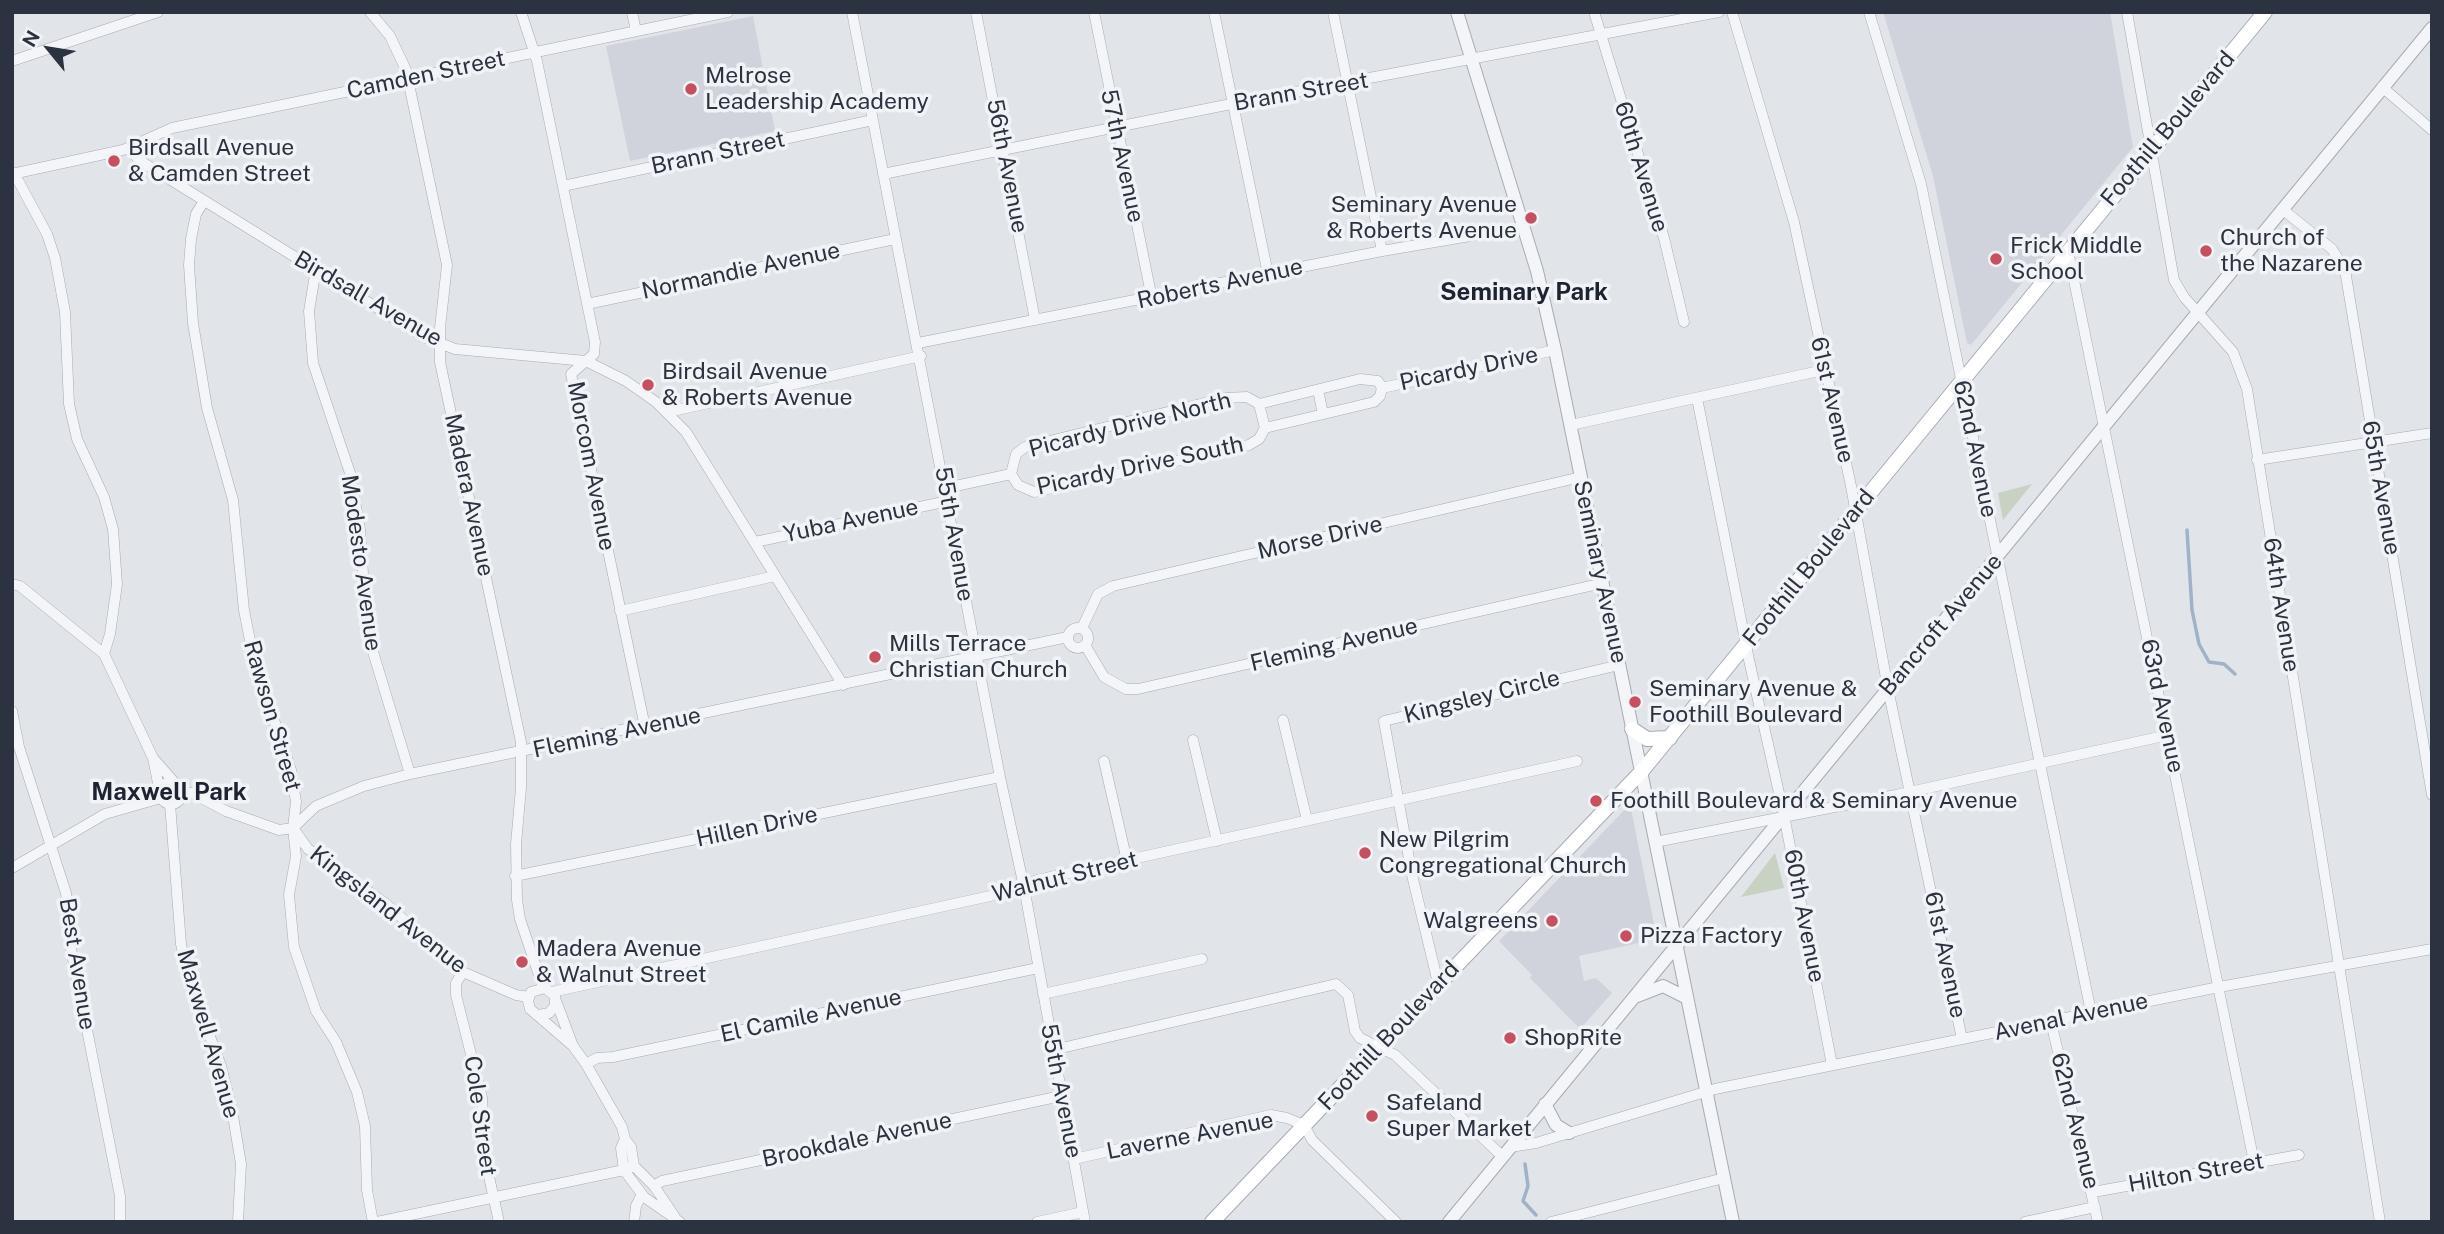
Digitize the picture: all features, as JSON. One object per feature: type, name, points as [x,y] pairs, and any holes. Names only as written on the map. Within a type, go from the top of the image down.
[{"type":"main road","name":"Foothill Boulevard","points":[[1212,1222],[1641,772],[2265,12]]},
{"type":"main road","points":[[1632,729],[1647,739],[1670,738]]},
{"type":"street","points":[[12,61],[132,16],[158,12]]},
{"type":"street","name":"Madera Avenue","points":[[370,12],[398,48],[408,79],[447,265],[440,362],[521,753],[515,876],[520,919],[550,993]]},
{"type":"street","name":"Morcom Avenue","points":[[521,12],[535,53],[595,342],[594,354],[571,374],[645,727]]},
{"type":"street","points":[[632,12],[636,31]]},
{"type":"street","name":"Camden Street","points":[[128,149],[157,133],[173,128],[728,12]]},
{"type":"street","name":"55th Avenue","points":[[852,12],[895,239],[921,356],[1000,777],[1024,887],[1084,1217]]},
{"type":"street","name":"56th Avenue","points":[[976,12],[1005,151],[1035,320]]},
{"type":"street","name":"57th Avenue","points":[[1094,12],[1152,299]]},
{"type":"street","points":[[1214,12],[1268,274]]},
{"type":"street","points":[[1333,12],[1382,251]]},
{"type":"street","name":"Seminary Avenue","points":[[1457,12],[1537,271],[1571,425],[1733,1222]]},
{"type":"street","name":"60th Avenue","points":[[1594,12],[1664,238],[1684,322]]},
{"type":"street","name":"Brann Street","points":[[883,174],[1233,104],[1719,12]]},
{"type":"street","name":"61st Avenue","points":[[1732,12],[1794,222],[1856,511],[1888,689],[1962,1039]]},
{"type":"street","name":"62nd Avenue","points":[[1869,12],[1921,184],[2091,1012]]},
{"type":"street","name":"64th Avenue","points":[[2127,12],[2174,279],[2198,312],[2226,342],[2240,367],[2247,388],[2380,1222]]},
{"type":"street","name":"Bancroft Avenue","points":[[1449,1222],[2432,28]]},
{"type":"street","points":[[2382,88],[2432,130]]},
{"type":"street","name":"Brann Street","points":[[563,186],[873,120]]},
{"type":"street","points":[[104,654],[110,634],[117,584],[113,529],[104,497],[77,439],[68,404],[65,312],[55,258],[47,234],[13,173],[128,149]]},
{"type":"street","name":"Birdsall Avenue","points":[[128,149],[142,162],[204,201],[440,344],[455,349],[586,361],[626,381],[668,412],[686,432],[843,685]]},
{"type":"street","name":"Rawson Street","points":[[204,201],[196,214],[189,265],[198,363],[207,408],[233,500],[244,610],[254,661],[291,770],[296,802],[293,828],[296,856],[289,895],[294,947],[316,1011],[336,1042],[357,1092],[365,1126],[368,1190],[375,1222]]},
{"type":"street","name":"65th Avenue","points":[[2282,209],[2332,249],[2346,270],[2432,795]]},
{"type":"street","name":"Roberts Avenue","points":[[918,343],[1152,299],[1382,251],[1523,227]]},
{"type":"street","name":"Normandie Avenue","points":[[587,304],[895,239]]},
{"type":"street","name":"63rd Avenue","points":[[2068,251],[2254,1163]]},
{"type":"street","name":"Modesto Avenue","points":[[316,269],[309,311],[313,363],[350,473],[360,530],[367,632],[410,774]]},
{"type":"street","name":"Picardy Drive","points":[[1382,387],[1555,350]]},
{"type":"street","points":[[668,412],[921,356]]},
{"type":"street","points":[[1571,425],[1824,370]]},
{"type":"street","name":"Picardy Drive North","points":[[1012,474],[1016,454],[1025,447],[1226,398],[1247,397],[1259,404],[1370,378],[1382,387]]},
{"type":"street","name":"Picardy Drive South","points":[[1012,474],[1018,485],[1034,492],[1249,445],[1259,439],[1265,428],[1374,402],[1380,396],[1382,387]]},
{"type":"street","points":[[1318,390],[1323,414]]},
{"type":"street","name":"60th Avenue","points":[[1697,398],[1746,644],[1784,815],[1832,1065]]},
{"type":"street","points":[[1259,404],[1265,428]]},
{"type":"street","points":[[2258,460],[2432,433]]},
{"type":"street","points":[[946,488],[1012,474]]},
{"type":"street","name":"Morse Drive","points":[[1082,628],[1098,594],[1113,586],[1581,477]]},
{"type":"street","name":"Yuba Avenue","points":[[755,542],[948,501]]},
{"type":"street","name":"Yuba Avenue","points":[[620,611],[775,576]]},
{"type":"street","name":"Fleming Avenue","points":[[1085,645],[1104,677],[1113,684],[1138,689],[1603,583]]},
{"type":"street","points":[[12,584],[20,586],[104,654],[153,758],[164,798]]},
{"type":"street","points":[[1074,628],[1082,628],[1088,636],[1085,645],[1075,647],[1068,637],[1074,628]]},
{"type":"street","name":"Fleming Avenue","points":[[293,828],[316,806],[364,786],[410,774],[1068,637]]},
{"type":"street","name":"Kingsley Circle","points":[[1398,802],[1384,721],[1619,665]]},
{"type":"street","name":"Best Avenue","points":[[12,711],[19,747],[66,893],[71,949],[120,1196],[120,1222]]},
{"type":"street","points":[[1283,720],[1307,820]]},
{"type":"street","points":[[1655,842],[2042,764],[2168,735]]},
{"type":"street","points":[[1194,740],[1217,841]]},
{"type":"street","points":[[12,867],[105,814],[164,798],[179,799],[178,788],[153,758]]},
{"type":"street","points":[[1104,761],[1127,862]]},
{"type":"street","name":"Walnut Street","points":[[550,993],[1024,887],[1037,880],[1577,761]]},
{"type":"street","name":"Hillen Drive","points":[[515,876],[1000,777]]},
{"type":"street","points":[[164,798],[167,783],[226,811],[279,830],[293,828]]},
{"type":"street","name":"Maxwell Avenue","points":[[164,798],[181,944],[190,981],[221,1066],[234,1123],[241,1164],[238,1222]]},
{"type":"street","points":[[1398,802],[1438,983]]},
{"type":"street","name":"Kingsland Avenue","points":[[293,828],[308,849],[385,903],[463,972],[528,998]]},
{"type":"street","name":"Avenal Avenue","points":[[1506,1152],[1706,1091],[2091,1012],[2432,949]]},
{"type":"street","points":[[1043,994],[1202,959]]},
{"type":"street","name":"El Camile Avenue","points":[[586,1064],[594,1058],[612,1057],[1038,968]]},
{"type":"street","name":"Cole Street","points":[[463,972],[456,983],[456,995],[482,1098],[486,1163],[499,1222]]},
{"type":"street","points":[[1053,1050],[1336,984],[1348,995],[1355,1031],[1360,1038],[1395,1055],[1506,1152]]},
{"type":"street","points":[[1631,998],[1664,986],[1687,998]]},
{"type":"street","points":[[550,993],[531,992],[528,998],[530,1009],[573,1046],[586,1064],[614,1111],[631,1147],[629,1168],[648,1191],[678,1219]]},
{"type":"street","points":[[539,1015],[549,1013],[550,993]]},
{"type":"street","points":[[550,993],[570,1031],[573,1046]]},
{"type":"street","name":"62nd Avenue","points":[[2051,1022],[2098,1222]]},
{"type":"street","name":"Brookdale Avenue","points":[[648,1191],[662,1181],[1061,1096]]},
{"type":"street","points":[[1545,1104],[1556,1125],[1569,1133]]},
{"type":"street","name":"Laverne Avenue","points":[[1074,1159],[1270,1115],[1304,1125]]},
{"type":"street","points":[[1304,1125],[1312,1139],[1396,1222]]},
{"type":"street","name":"Hilton Street","points":[[2093,1192],[2299,1155]]},
{"type":"street","points":[[375,1222],[629,1168]]},
{"type":"street","points":[[1551,1222],[1724,1178]]},
{"type":"street","points":[[635,1217],[648,1191]]},
{"type":"street","points":[[2025,1222],[2095,1207]]},
{"type":"street","points":[[1037,1222],[1084,1217]]},
{"type":"shaded area","name":"Frick Middle School","points":[[1883,12],[2110,12],[2133,147],[1971,345],[1967,343],[1933,176]]},
{"type":"shaded area","name":"Melrose Leadership Academy","points":[[753,16],[775,131],[630,161],[606,46]]},
{"type":"shaded area","points":[[1630,804],[1657,939],[1579,956],[1584,981],[1596,978],[1612,993],[1580,1029],[1530,978],[1532,975],[1499,941]]},
{"type":"green space","points":[[2032,484],[2003,520],[1998,493]]},
{"type":"green space","points":[[1775,853],[1784,888],[1741,897]]},
{"type":"waterway","points":[[2187,530],[2192,610],[2199,644],[2209,662],[2224,664],[2235,674]]},
{"type":"waterway","points":[[1525,1164],[1528,1186],[1523,1201],[1536,1215]]},
{"type":"place","name":"Melrose Leadership Academy","points":[[691,89]]},
{"type":"place","name":"Birdsall Avenue & Camden Street","points":[[114,161]]},
{"type":"place","name":"Seminary Avenue & Roberts Avenue","points":[[1531,218]]},
{"type":"place","name":"Church of the Nazarene","points":[[2206,251]]},
{"type":"place","name":"Frick Middle School","points":[[1996,259]]},
{"type":"place","name":"Birdsail Avenue & Roberts Avenue","points":[[648,385]]},
{"type":"place","name":"Mills Terrace Christian Church","points":[[875,657]]},
{"type":"place","name":"Seminary Avenue & Foothill Boulevard","points":[[1635,702]]},
{"type":"place","name":"Foothill Boulevard & Seminary Avenue","points":[[1596,801]]},
{"type":"place","name":"New Pilgrim Congregational Church","points":[[1365,853]]},
{"type":"place","name":"Walgreens","points":[[1552,921]]},
{"type":"place","name":"Pizza Factory","points":[[1626,936]]},
{"type":"place","name":"Madera Avenue & Walnut Street","points":[[522,962]]},
{"type":"place","name":"ShopRite","points":[[1510,1038]]},
{"type":"place","name":"Safeland Super Market","points":[[1372,1116]]},
{"type":"district","name":"Seminary Park","points":[[1524,293]]},
{"type":"district","name":"Maxwell Park","points":[[169,793]]}]
